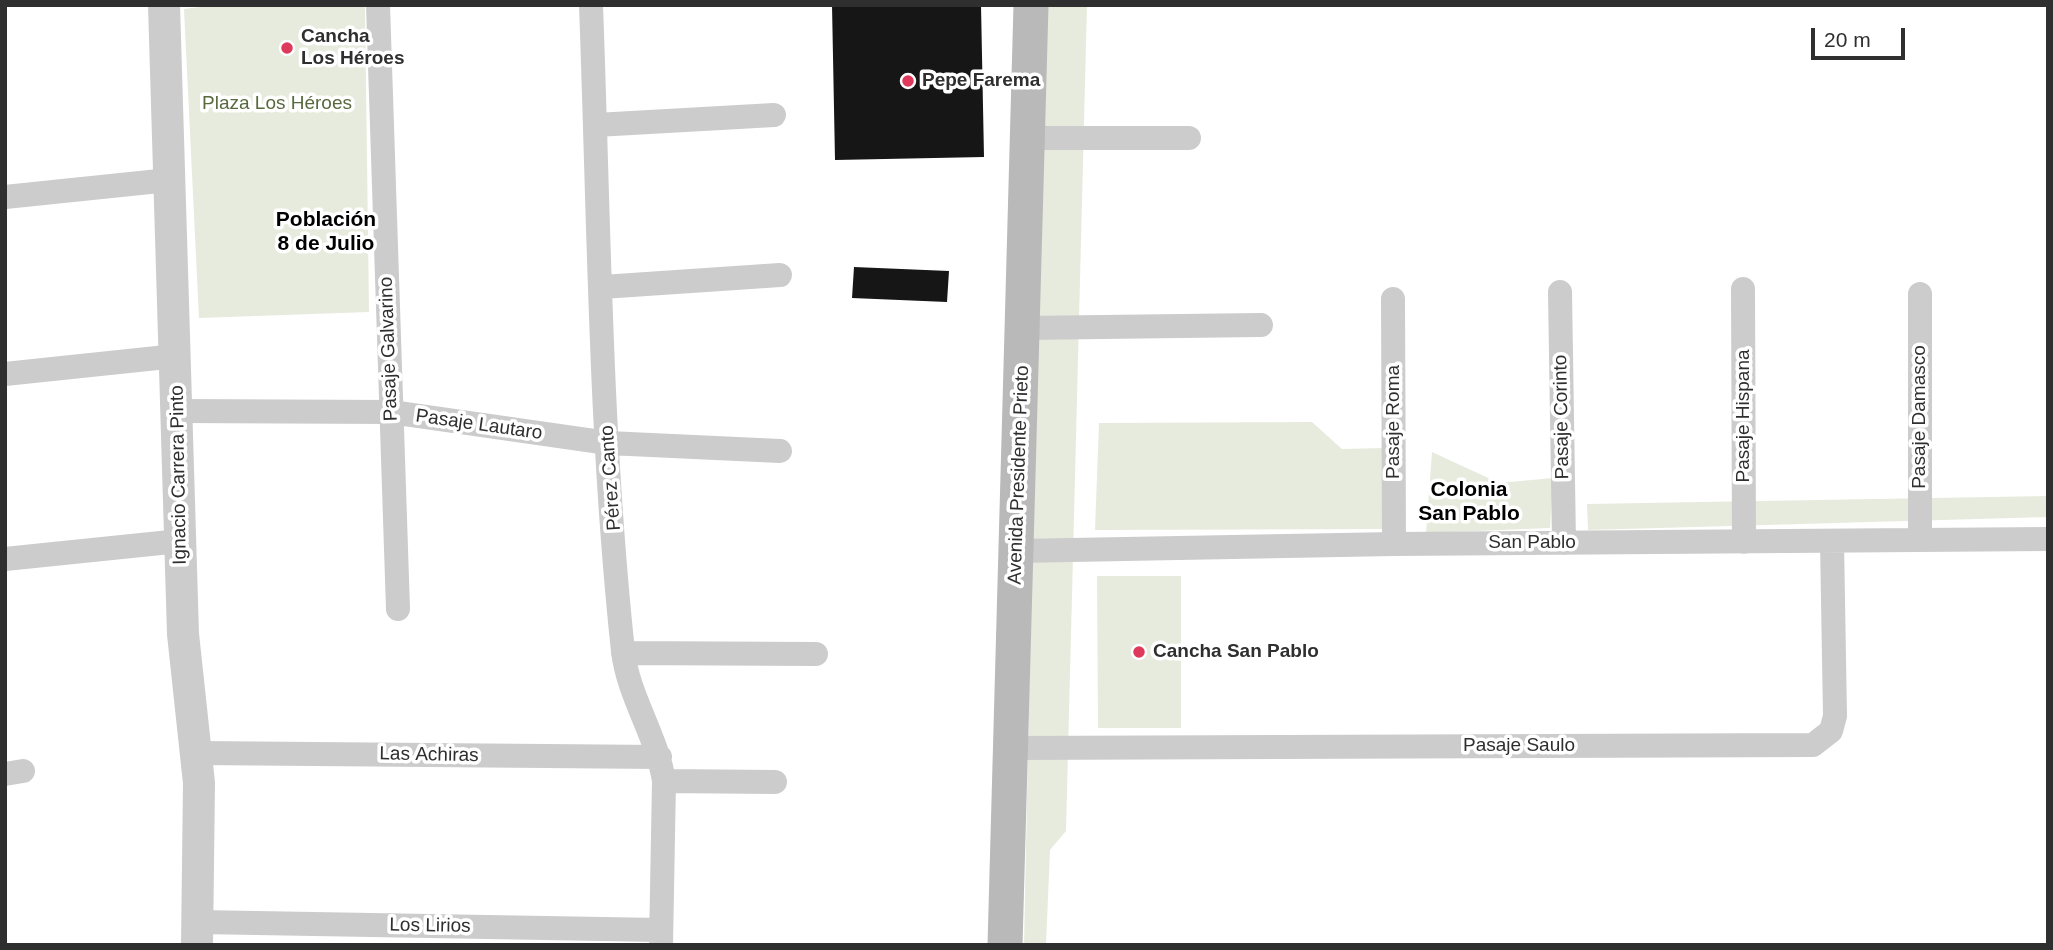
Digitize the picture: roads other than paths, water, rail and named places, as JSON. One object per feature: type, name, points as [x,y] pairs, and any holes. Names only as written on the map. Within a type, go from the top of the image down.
[{"type":"main road","name":"Avenida Presidente Prieto","points":[[1005,945],[1031,5]]},
{"type":"street","name":"Ignacio Carrera Pinto","points":[[164,5],[183,634],[198,753],[197,934]]},
{"type":"street","name":"Pasaje Galvarino","points":[[378,5],[398,609]]},
{"type":"street","name":"Pérez Canto","points":[[591,5],[608,443],[624,653],[635,694],[660,757],[664,782],[661,937]]},
{"type":"street","points":[[596,125],[774,115]]},
{"type":"street","points":[[1027,138],[1189,138]]},
{"type":"street","points":[[5,197],[169,180]]},
{"type":"street","points":[[602,287],[780,275]]},
{"type":"street","name":"Pasaje Hispana","points":[[1743,289],[1744,542]]},
{"type":"street","name":"Pasaje Corinto","points":[[1560,292],[1564,543]]},
{"type":"street","name":"Pasaje Damasco","points":[[1920,294],[1920,540]]},
{"type":"street","name":"Pasaje Roma","points":[[1393,299],[1394,544]]},
{"type":"street","points":[[1023,328],[1261,325]]},
{"type":"street","points":[[5,374],[176,356]]},
{"type":"street","name":"Pasaje Lautaro","points":[[177,411],[391,412],[608,443],[780,451]]},
{"type":"street","name":"San Pablo","points":[[1017,551],[1394,544],[2048,539]]},
{"type":"street","points":[[5,559],[180,541]]},
{"type":"street","name":"Pasaje Saulo","points":[[1011,748],[1813,745],[1831,731],[1835,716],[1832,541]]},
{"type":"street","points":[[624,653],[816,654]]},
{"type":"street","name":"Las Achiras","points":[[198,753],[660,757]]},
{"type":"street","points":[[664,782],[775,782]]},
{"type":"street","name":"Los Lirios","points":[[197,934],[661,937]]},
{"type":"place","name":"Cancha Los Héroes","points":[[287,48]]},
{"type":"place","name":"Pepe Farema","points":[[908,81]]},
{"type":"place","name":"Cancha San Pablo","points":[[1139,652]]},
{"type":"district","name":"Población 8 de Julio","points":[[326,232]]},
{"type":"district","name":"Colonia San Pablo","points":[[1469,502]]},
{"type":"park label","name":"Plaza Los Héroes","points":[[277,104]]}]
